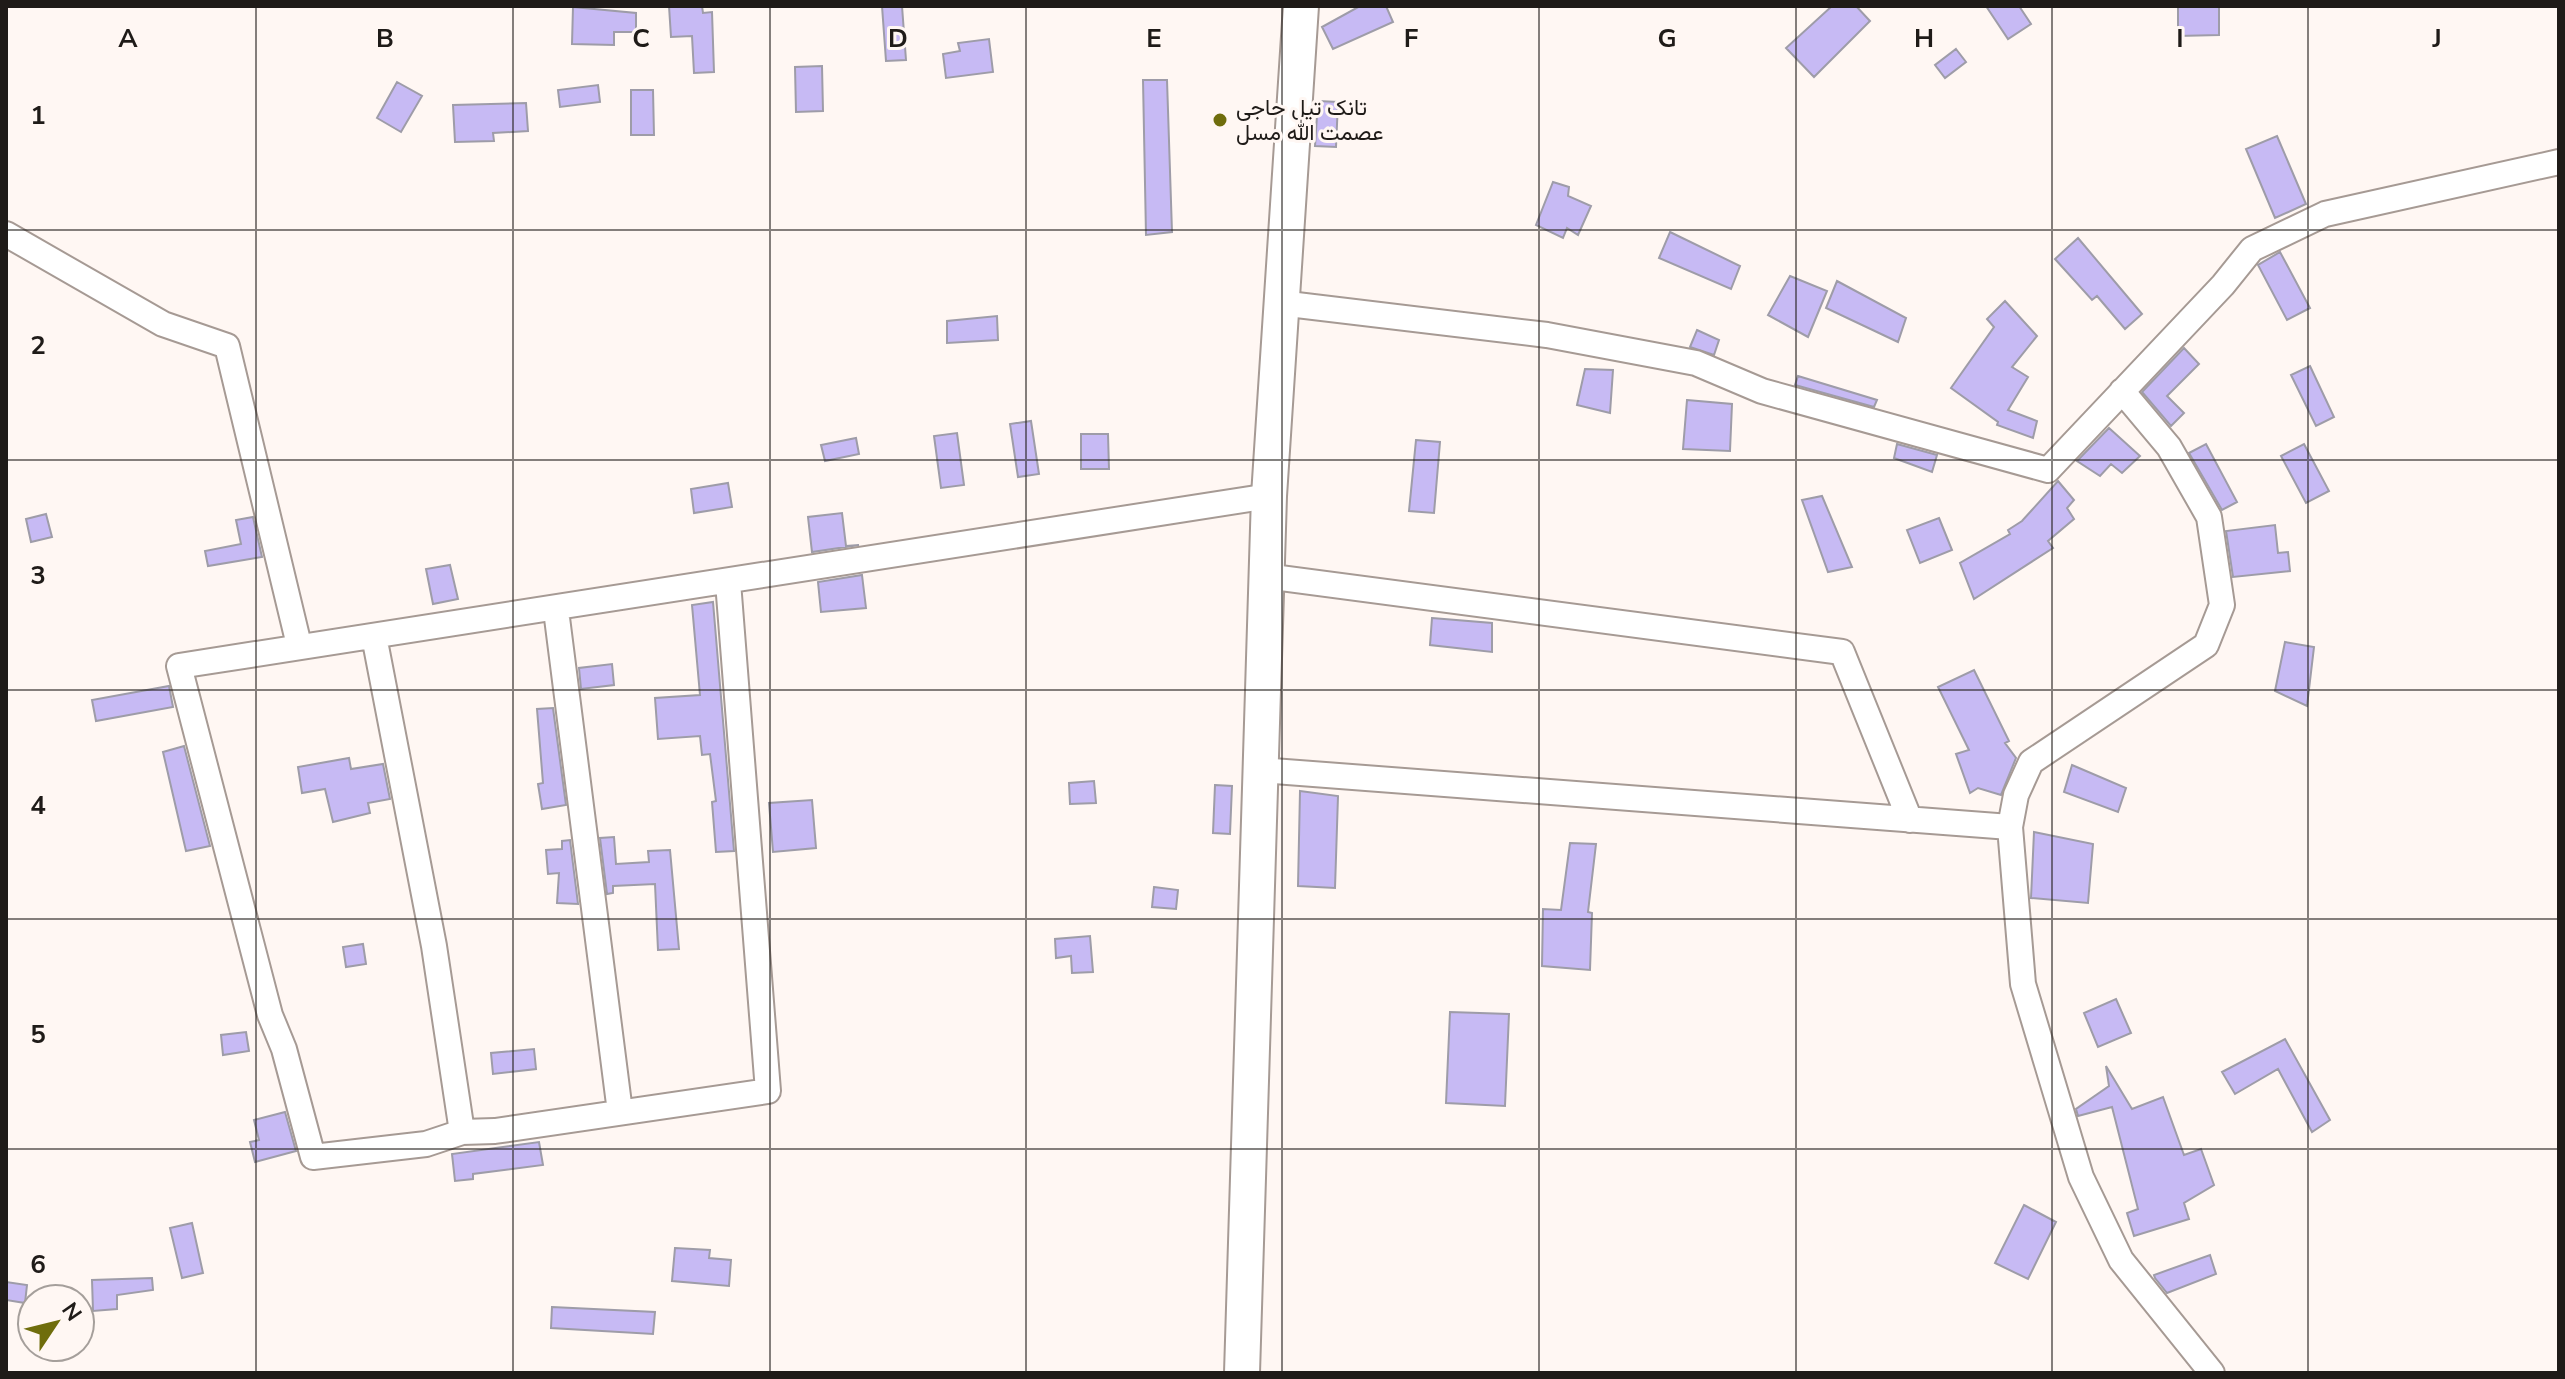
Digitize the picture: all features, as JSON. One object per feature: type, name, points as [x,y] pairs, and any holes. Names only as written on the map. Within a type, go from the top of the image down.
[{"type":"main road","points":[[1242,1373],[1269,496],[1301,6]]},
{"type":"street","points":[[1280,303],[1547,335],[1696,363],[1762,391],[2048,470],[2223,285],[2252,249],[2325,214],[2559,162]]},
{"type":"street","points":[[6,234],[163,324],[227,346],[299,645]]},
{"type":"street","points":[[2122,391],[2169,447],[2209,517],[2222,605],[2206,645],[2031,762],[2016,795],[2010,827],[2023,984],[2081,1177],[2121,1260],[2212,1373]]},
{"type":"street","points":[[728,582],[768,1091],[495,1131],[462,1132],[426,1144],[313,1157],[284,1049],[270,1015],[179,666],[299,645],[556,610],[728,582],[1269,496]]},
{"type":"street","points":[[1266,576],[1842,652],[1910,820]]},
{"type":"street","points":[[556,610],[620,1112]]},
{"type":"street","points":[[374,636],[434,946],[462,1132]]},
{"type":"street","points":[[1260,770],[2010,827]]},
{"type":"building","points":[[669,6],[702,6],[703,13],[712,12],[714,72],[694,73],[692,36],[671,37]]},
{"type":"building","points":[[882,6],[902,6],[906,60],[886,61]]},
{"type":"building","points":[[1360,6],[1386,6],[1393,22],[1333,49],[1322,27]]},
{"type":"building","points":[[1832,6],[1856,6],[1870,21],[1814,77],[1786,48]]},
{"type":"building","points":[[1986,6],[2019,6],[2031,24],[2008,39]]},
{"type":"building","points":[[2178,6],[2219,6],[2219,35],[2178,36]]},
{"type":"building","points":[[573,7],[636,13],[636,32],[614,32],[614,45],[572,44]]},
{"type":"building","points":[[989,39],[993,72],[946,78],[943,54],[960,51],[958,43]]},
{"type":"building","points":[[1956,49],[1966,62],[1945,78],[1935,65]]},
{"type":"building","points":[[822,66],[823,111],[796,112],[795,67]]},
{"type":"building","points":[[1143,80],[1167,80],[1172,232],[1146,235]]},
{"type":"building","points":[[397,82],[422,96],[401,132],[377,118]]},
{"type":"building","points":[[598,85],[600,102],[560,107],[558,90]]},
{"type":"building","points":[[631,90],[653,90],[654,135],[631,135]]},
{"type":"building","points":[[1318,101],[1338,102],[1336,147],[1315,146]]},
{"type":"building","points":[[526,103],[528,131],[493,133],[494,141],[455,142],[453,105]]},
{"type":"building","points":[[2277,136],[2306,204],[2275,218],[2246,149]]},
{"type":"building","points":[[1553,182],[1569,187],[1568,196],[1591,206],[1578,235],[1567,228],[1563,238],[1536,225]]},
{"type":"building","points":[[1670,232],[1740,266],[1731,289],[1659,258]]},
{"type":"building","points":[[2078,238],[2142,314],[2125,329],[2097,296],[2092,300],[2055,259]]},
{"type":"building","points":[[2280,252],[2310,308],[2287,320],[2258,265]]},
{"type":"building","points":[[1790,276],[1827,291],[1808,337],[1768,315]]},
{"type":"building","points":[[1837,281],[1906,318],[1898,342],[1826,308]]},
{"type":"building","points":[[2005,301],[2037,336],[2012,367],[2028,377],[2008,410],[2037,421],[2033,438],[1997,425],[1998,422],[1951,388],[1994,327],[1987,319]]},
{"type":"building","points":[[997,316],[998,340],[947,343],[947,321]]},
{"type":"building","points":[[1697,330],[1719,340],[1714,355],[1690,347]]},
{"type":"building","points":[[2184,348],[2199,364],[2167,396],[2184,413],[2171,426],[2142,392]]},
{"type":"building","points":[[2310,366],[2334,417],[2316,426],[2291,375]]},
{"type":"building","points":[[1585,369],[1613,370],[1610,413],[1577,405]]},
{"type":"building","points":[[1798,376],[1877,400],[1874,407],[1795,385]]},
{"type":"building","points":[[1687,400],[1732,404],[1730,451],[1683,449]]},
{"type":"building","points":[[1031,421],[1039,474],[1018,477],[1010,424]]},
{"type":"building","points":[[2109,428],[2140,456],[2122,473],[2111,464],[2100,476],[2077,461]]},
{"type":"building","points":[[957,433],[964,485],[941,488],[934,436]]},
{"type":"building","points":[[1081,434],[1108,434],[1109,469],[1081,469]]},
{"type":"building","points":[[856,438],[859,454],[825,461],[821,445]]},
{"type":"building","points":[[1416,440],[1440,442],[1434,513],[1409,511]]},
{"type":"building","points":[[1897,444],[1937,455],[1932,472],[1894,458]]},
{"type":"building","points":[[2206,444],[2237,502],[2222,510],[2189,453]]},
{"type":"building","points":[[2304,444],[2329,491],[2306,503],[2281,456]]},
{"type":"building","points":[[2058,481],[2074,500],[2067,508],[2074,519],[2048,541],[2053,548],[1974,599],[1960,563],[2010,534],[2008,530],[2022,521]]},
{"type":"building","points":[[728,483],[732,507],[694,513],[691,489]]},
{"type":"building","points":[[1822,496],[1852,567],[1828,572],[1802,500]]},
{"type":"building","points":[[842,513],[846,546],[859,545],[812,552],[808,517]]},
{"type":"building","points":[[46,514],[52,537],[31,542],[26,519]]},
{"type":"building","points":[[253,517],[262,557],[208,566],[205,551],[241,544],[236,520]]},
{"type":"building","points":[[1939,518],[1952,550],[1920,563],[1907,530]]},
{"type":"building","points":[[2275,525],[2278,553],[2288,552],[2290,571],[2233,577],[2226,531]]},
{"type":"building","points":[[450,565],[458,599],[433,604],[426,569]]},
{"type":"building","points":[[862,575],[866,608],[821,612],[818,582]]},
{"type":"building","points":[[713,602],[734,851],[716,852],[712,802],[716,801],[710,754],[702,755],[700,736],[658,739],[655,698],[700,695],[692,605]]},
{"type":"building","points":[[1432,618],[1492,623],[1492,652],[1430,645]]},
{"type":"building","points":[[2285,642],[2314,647],[2307,706],[2275,691]]},
{"type":"building","points":[[612,664],[614,685],[581,689],[579,668]]},
{"type":"building","points":[[1974,670],[2009,741],[2005,743],[2016,758],[2001,795],[1978,788],[1970,793],[1956,754],[1969,750],[1938,687]]},
{"type":"building","points":[[169,686],[173,707],[96,721],[92,700]]},
{"type":"building","points":[[553,708],[566,805],[542,809],[538,784],[543,783],[537,709]]},
{"type":"building","points":[[184,746],[210,846],[186,851],[163,752]]},
{"type":"building","points":[[349,758],[351,769],[383,764],[390,799],[368,803],[370,813],[333,822],[325,789],[302,793],[298,767]]},
{"type":"building","points":[[2072,765],[2126,788],[2118,812],[2064,792]]},
{"type":"building","points":[[1094,781],[1096,803],[1070,804],[1069,783]]},
{"type":"building","points":[[1215,785],[1232,786],[1230,834],[1213,833]]},
{"type":"building","points":[[1300,791],[1338,796],[1335,888],[1298,886]]},
{"type":"building","points":[[812,800],[816,848],[773,852],[769,803]]},
{"type":"building","points":[[2034,832],[2093,844],[2088,903],[2031,898]]},
{"type":"building","points":[[614,837],[616,864],[649,862],[648,851],[670,850],[679,949],[658,950],[655,884],[613,886],[613,893],[607,894],[600,838]]},
{"type":"building","points":[[570,840],[578,904],[557,903],[559,873],[548,874],[546,850],[562,849],[562,841]]},
{"type":"building","points":[[1570,843],[1596,844],[1588,912],[1592,913],[1590,970],[1542,966],[1543,909],[1561,910]]},
{"type":"building","points":[[1154,887],[1178,890],[1176,909],[1152,907]]},
{"type":"building","points":[[1090,936],[1093,972],[1072,973],[1071,956],[1056,958],[1055,939]]},
{"type":"building","points":[[363,944],[366,964],[346,967],[343,947]]},
{"type":"building","points":[[2116,999],[2131,1033],[2098,1047],[2084,1013]]},
{"type":"building","points":[[1450,1012],[1509,1014],[1505,1106],[1446,1103]]},
{"type":"building","points":[[246,1032],[249,1051],[223,1055],[221,1035]]},
{"type":"building","points":[[2285,1039],[2330,1120],[2312,1132],[2278,1069],[2235,1094],[2222,1072]]},
{"type":"building","points":[[534,1049],[536,1069],[493,1074],[491,1053]]},
{"type":"building","points":[[2106,1066],[2132,1109],[2163,1097],[2184,1155],[2201,1149],[2214,1185],[2184,1203],[2189,1219],[2134,1236],[2127,1213],[2138,1209],[2112,1107],[2078,1116],[2076,1109],[2109,1086]]},
{"type":"building","points":[[285,1112],[296,1151],[255,1162],[250,1142],[259,1140],[254,1120]]},
{"type":"building","points":[[539,1142],[543,1165],[473,1174],[473,1179],[455,1181],[452,1154]]},
{"type":"building","points":[[2024,1205],[2056,1222],[2028,1279],[1995,1263]]},
{"type":"building","points":[[192,1223],[203,1273],[182,1278],[170,1228]]},
{"type":"building","points":[[675,1248],[710,1250],[709,1258],[731,1260],[729,1286],[672,1281]]},
{"type":"building","points":[[2210,1255],[2216,1274],[2167,1293],[2155,1278],[2154,1275]]},
{"type":"building","points":[[152,1278],[153,1290],[117,1295],[117,1309],[96,1311],[96,1283],[92,1280]]},
{"type":"building","points":[[6,1282],[16,1283],[16,1302],[6,1300]]},
{"type":"building","points":[[552,1307],[655,1312],[653,1334],[551,1328]]},
{"type":"place","name":"تانک تیل حاجی عصمت الله مسل","points":[[1220,120]]}]
